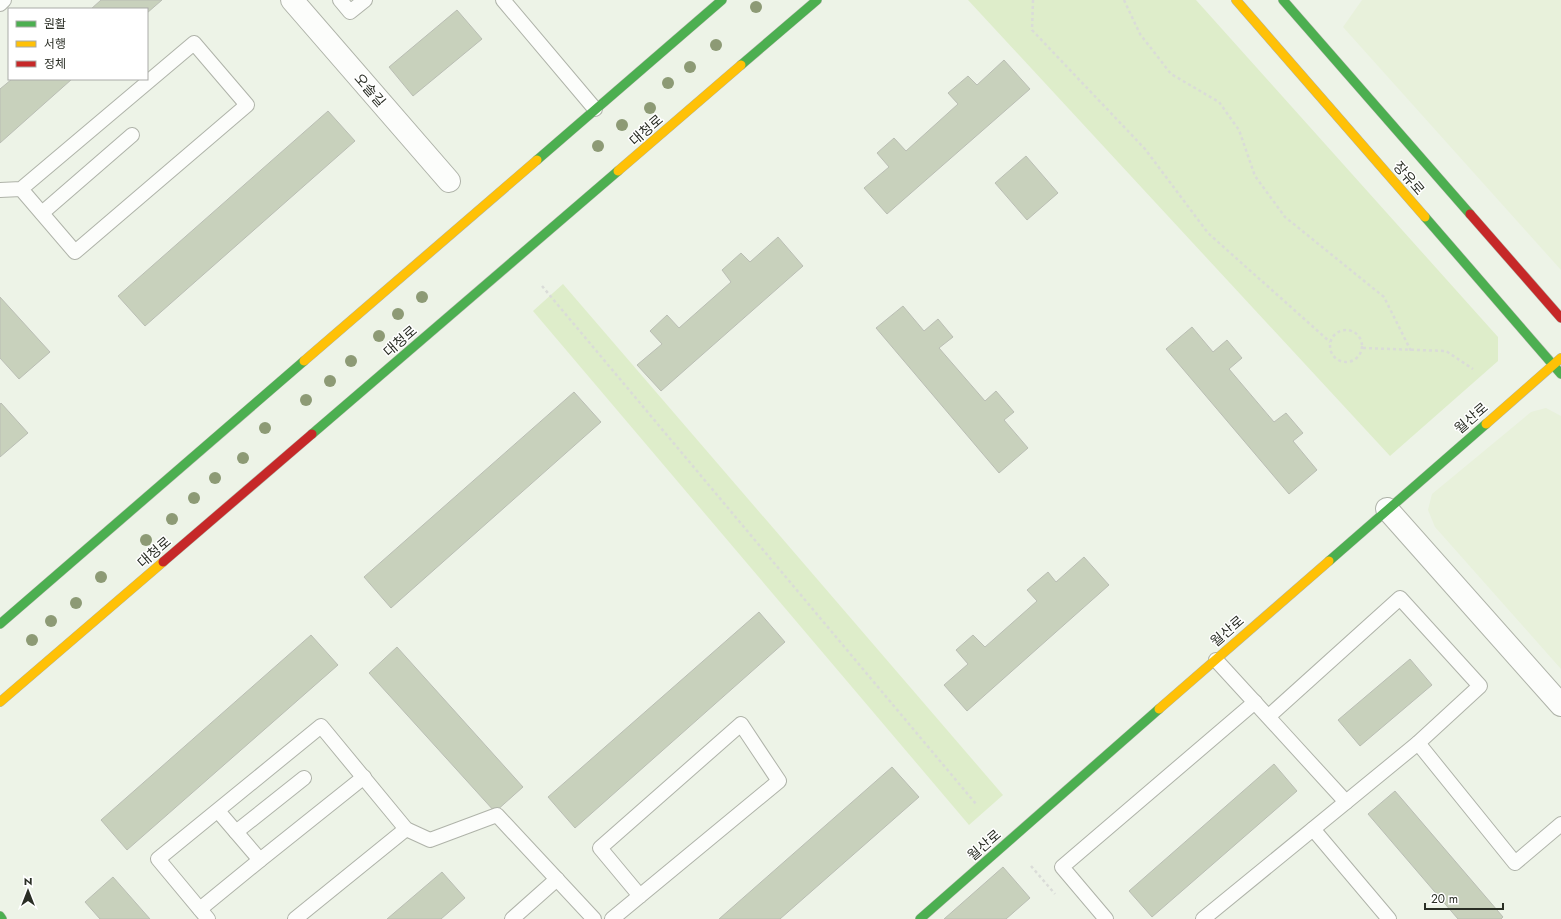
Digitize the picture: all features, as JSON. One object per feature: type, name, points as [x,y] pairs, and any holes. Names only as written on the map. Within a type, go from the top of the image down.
[{"type":"main road","points":[[0,624],[722,0]]},
{"type":"main road","name":"대청로","points":[[0,702],[817,0]]},
{"type":"main road","name":"장유로","points":[[1236,0],[1561,374]]},
{"type":"main road","name":"장유로","points":[[1286,1],[1561,318]]},
{"type":"main road","name":"월산로","points":[[920,919],[1561,358]]},
{"type":"street","name":"오솔길","points":[[292,0],[449,180]]},
{"type":"street","points":[[1387,510],[1561,705]]},
{"type":"lane","points":[[0,4],[4,0]]},
{"type":"lane","points":[[340,0],[350,12],[365,0]]},
{"type":"lane","points":[[503,0],[595,109]]},
{"type":"lane","points":[[0,190],[21,189],[194,42],[247,105],[75,252],[21,189]]},
{"type":"lane","points":[[42,213],[132,135]]},
{"type":"lane","points":[[1203,919],[1418,743],[1480,686],[1400,598],[1269,716]]},
{"type":"lane","points":[[1216,660],[1269,716],[1346,802]]},
{"type":"lane","points":[[1106,919],[1062,867],[1255,702]]},
{"type":"lane","points":[[612,919],[640,896],[779,781],[741,724],[600,848],[640,896]]},
{"type":"lane","points":[[364,777],[260,860],[204,914],[158,859],[321,726],[364,777],[406,829],[430,840],[497,814],[594,919]]},
{"type":"lane","points":[[1418,743],[1515,863],[1561,824]]},
{"type":"lane","points":[[236,832],[304,778]]},
{"type":"lane","points":[[218,811],[260,860]]},
{"type":"lane","points":[[295,919],[406,829]]},
{"type":"lane","points":[[1313,829],[1389,919]]},
{"type":"lane","points":[[512,919],[557,879]]},
{"type":"path","points":[[1033,0],[1032,30],[1145,149],[1208,234],[1330,342]]},
{"type":"path","points":[[1124,0],[1140,34],[1171,74],[1219,102],[1239,130],[1255,176],[1285,217],[1384,297],[1411,351]]},
{"type":"path","points":[[542,286],[976,804]]},
{"type":"path","points":[[1347,329],[1357,333],[1363,348],[1358,358],[1348,362],[1343,362],[1334,357],[1331,352],[1330,342],[1336,333],[1347,329]]},
{"type":"path","points":[[1363,348],[1411,351],[1446,351],[1473,369]]},
{"type":"shaded area","points":[[968,0],[1196,0],[1498,337],[1498,361],[1390,456]]},
{"type":"shaded area","points":[[1362,0],[1561,0],[1561,270],[1343,27]]},
{"type":"shaded area","points":[[563,284],[1003,795],[969,825],[533,311]]},
{"type":"shaded area","points":[[1546,408],[1561,416],[1561,669],[1435,527],[1428,510],[1432,494],[1531,412]]},
{"type":"building","points":[[101,0],[162,0],[148,12],[148,8],[92,8]]},
{"type":"building","points":[[457,10],[482,39],[413,96],[389,67]]},
{"type":"building","points":[[1004,60],[1030,89],[887,214],[864,188],[889,167],[877,153],[894,138],[906,151],[958,104],[948,93],[968,76],[977,85]]},
{"type":"building","points":[[11,80],[71,80],[0,143],[0,89]]},
{"type":"building","points":[[328,111],[355,141],[145,326],[118,296]]},
{"type":"building","points":[[1026,156],[1058,193],[1027,220],[995,183]]},
{"type":"building","points":[[778,237],[803,266],[661,391],[637,365],[662,344],[650,331],[667,315],[679,328],[731,282],[722,270],[741,253],[750,262]]},
{"type":"building","points":[[0,297],[50,352],[19,379],[0,358]]},
{"type":"building","points":[[903,306],[924,331],[938,319],[953,337],[939,348],[985,401],[996,391],[1014,412],[1004,420],[1028,448],[999,473],[876,328]]},
{"type":"building","points":[[1192,327],[1213,352],[1227,340],[1242,358],[1229,369],[1274,422],[1286,413],[1303,433],[1293,441],[1317,470],[1289,494],[1166,349]]},
{"type":"building","points":[[574,392],[601,422],[391,608],[364,577]]},
{"type":"building","points":[[1,403],[28,433],[0,457],[0,404]]},
{"type":"building","points":[[1084,557],[1109,585],[967,711],[944,685],[968,664],[956,650],[973,635],[985,647],[1037,601],[1027,590],[1048,572],[1056,582]]},
{"type":"building","points":[[759,612],[785,642],[575,828],[548,797]]},
{"type":"building","points":[[311,635],[338,665],[127,850],[101,820]]},
{"type":"building","points":[[397,647],[523,787],[495,812],[369,673]]},
{"type":"building","points":[[1410,659],[1432,685],[1360,746],[1338,720]]},
{"type":"building","points":[[1274,764],[1297,791],[1152,917],[1129,891]]},
{"type":"building","points":[[892,767],[919,797],[780,919],[719,919]]},
{"type":"building","points":[[1395,791],[1503,917],[1501,919],[1458,919],[1368,814]]},
{"type":"building","points":[[1003,867],[1030,898],[1006,919],[944,919]]},
{"type":"building","points":[[442,872],[465,898],[441,919],[387,919]]},
{"type":"building","points":[[113,877],[150,919],[100,919],[85,902]]},
{"type":"traffic: fast","points":[[537,160],[722,0]]},
{"type":"traffic: fast","points":[[741,65],[817,0]]},
{"type":"traffic: fast","points":[[1283,0],[1470,214]]},
{"type":"traffic: fast","points":[[312,434],[618,171]]},
{"type":"traffic: fast","points":[[1425,217],[1561,374]]},
{"type":"traffic: fast","points":[[0,624],[304,361]]},
{"type":"traffic: fast","points":[[1329,561],[1486,424]]},
{"type":"traffic: fast","points":[[920,919],[1159,709]]},
{"type":"traffic: slow","points":[[1236,0],[1425,217]]},
{"type":"traffic: slow","points":[[618,171],[741,65]]},
{"type":"traffic: slow","points":[[304,361],[537,160]]},
{"type":"traffic: slow","points":[[1486,424],[1561,358]]},
{"type":"traffic: slow","points":[[1159,709],[1329,561]]},
{"type":"traffic: slow","points":[[0,702],[163,562]]},
{"type":"traffic: jam","points":[[1470,214],[1561,318]]},
{"type":"traffic: jam","points":[[163,562],[312,434]]}]
